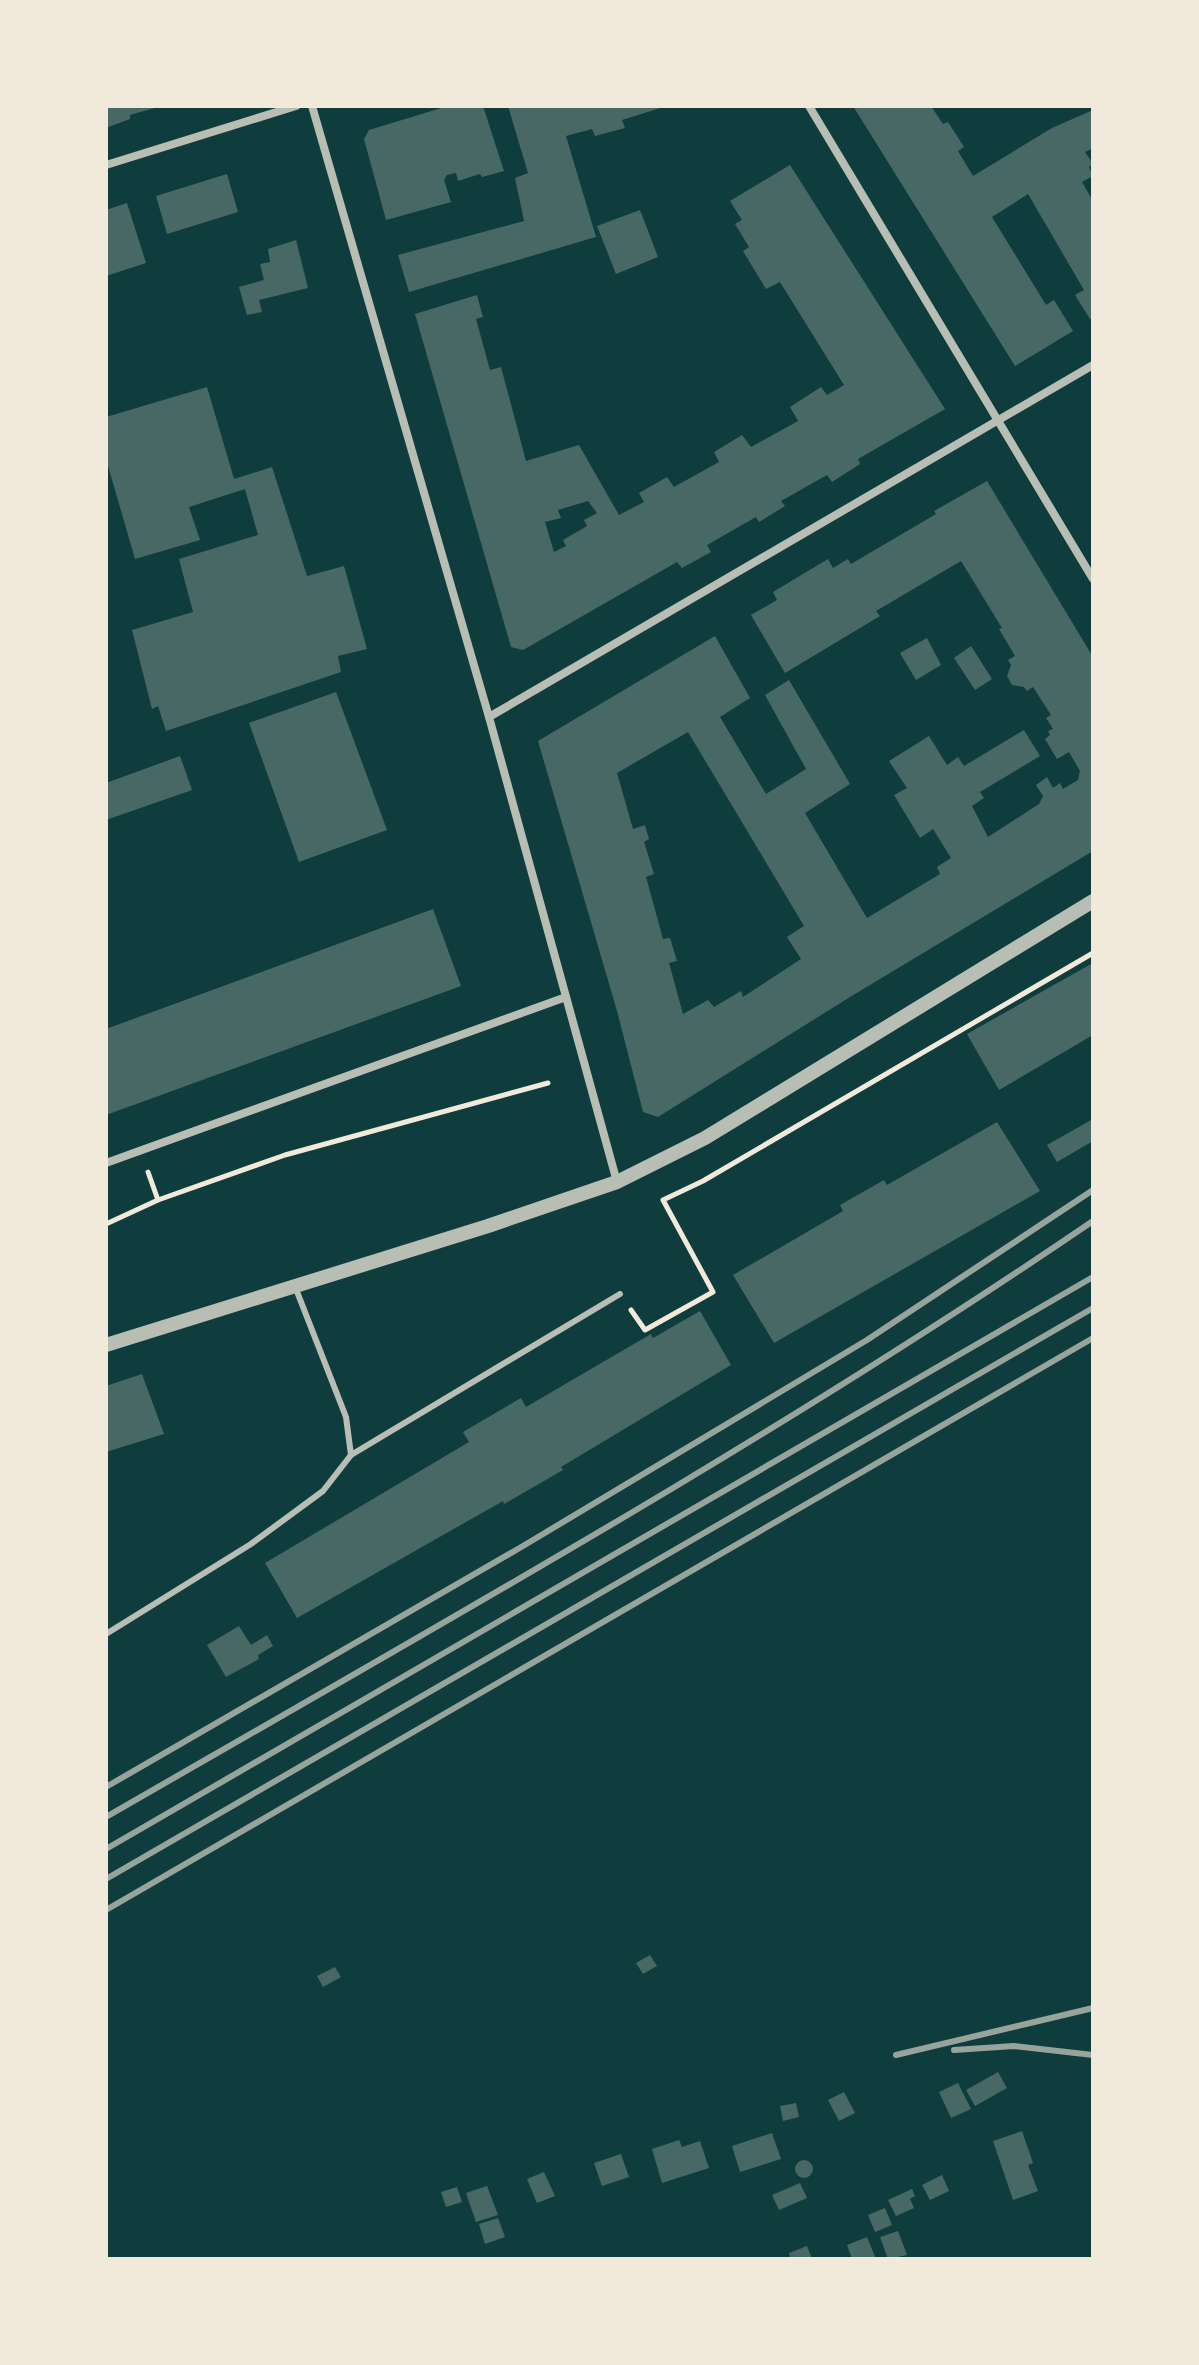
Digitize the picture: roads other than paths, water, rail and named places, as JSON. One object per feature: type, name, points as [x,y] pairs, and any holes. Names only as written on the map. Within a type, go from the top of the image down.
[{"type":"street","points":[[106,165],[296,106]]},
{"type":"street","points":[[312,106],[489,717],[617,1182]]},
{"type":"street","points":[[809,106],[1093,579]]},
{"type":"street","points":[[489,717],[1093,365]]},
{"type":"street","points":[[106,1345],[488,1226],[617,1182],[705,1138],[1093,901]]},
{"type":"street","points":[[106,1163],[566,997]]},
{"type":"lane","points":[[295,1285],[346,1417],[351,1455]]},
{"type":"lane","points":[[106,1634],[251,1544],[323,1491],[351,1455],[620,1294]]},
{"type":"railway","points":[[106,1787],[523,1546],[867,1340],[1093,1190]]},
{"type":"railway","points":[[106,1817],[729,1454],[973,1301],[1093,1221]]},
{"type":"railway","points":[[106,1849],[1093,1277]]},
{"type":"railway","points":[[106,1879],[1093,1308]]},
{"type":"railway","points":[[106,1910],[1093,1338]]},
{"type":"railway","points":[[896,2055],[1093,2008]]},
{"type":"railway","points":[[954,2050],[1014,2046],[1093,2055]]}]
